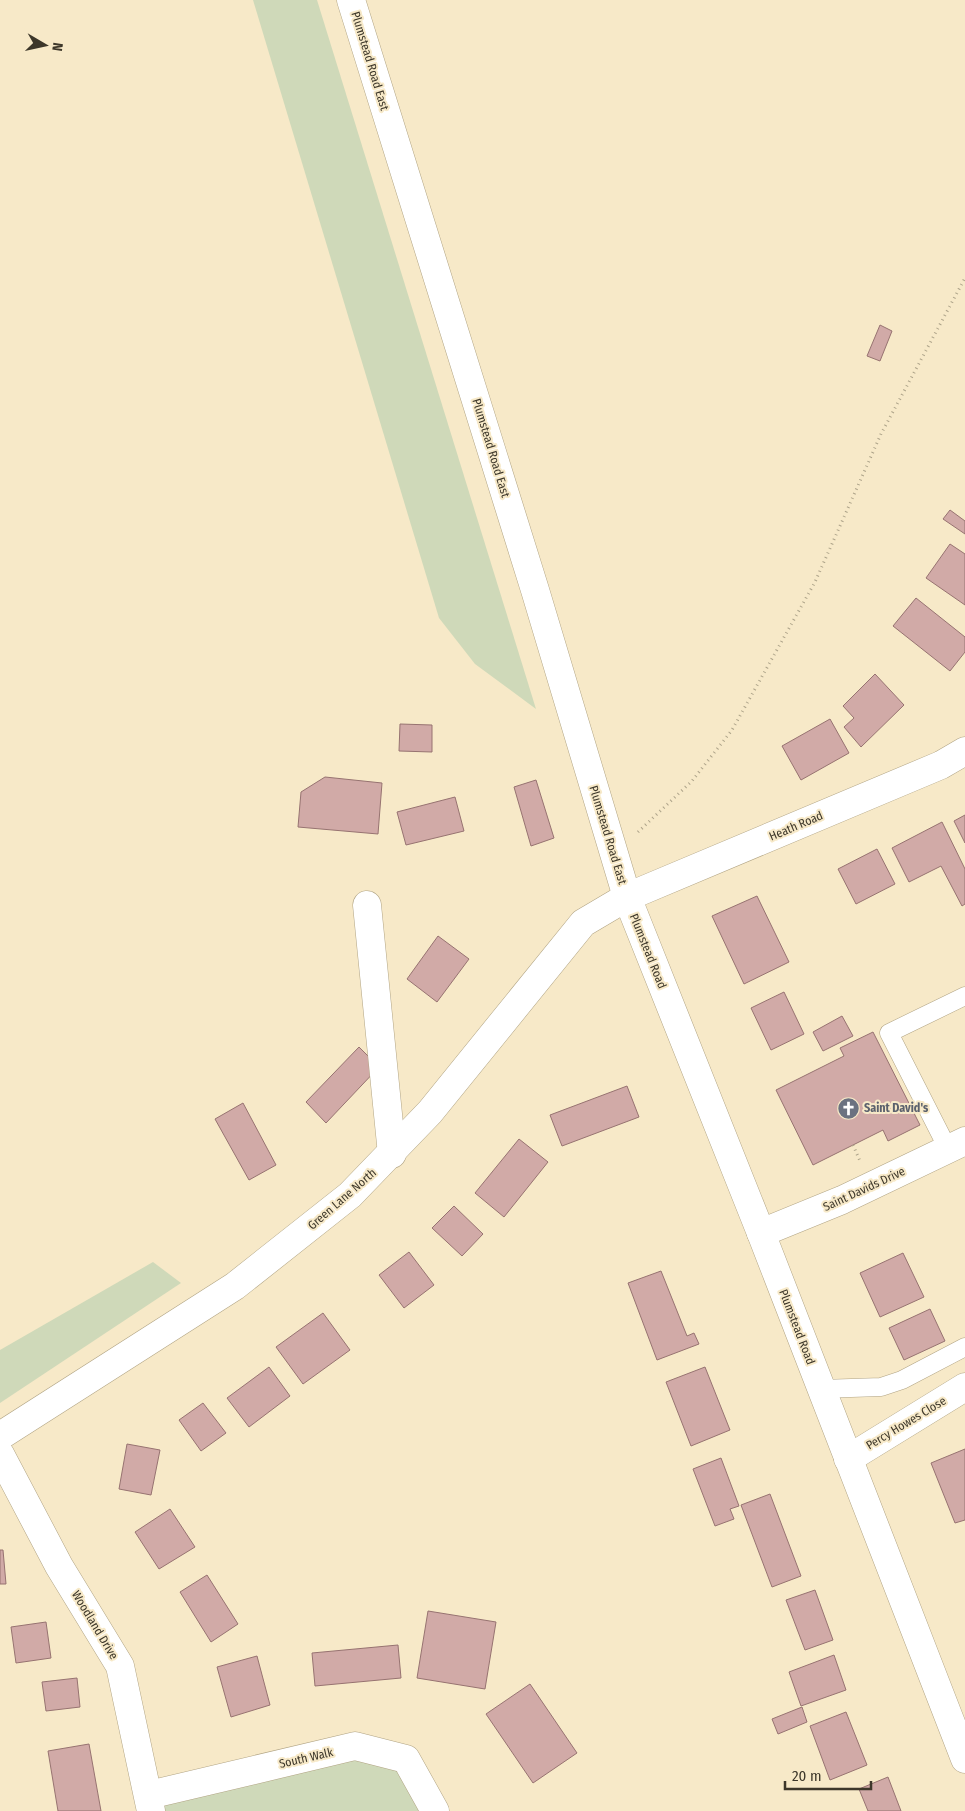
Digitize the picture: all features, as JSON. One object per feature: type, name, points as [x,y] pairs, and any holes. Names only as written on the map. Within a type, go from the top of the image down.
[{"type":"street","name":"Plumstead Road East","points":[[351,0],[535,590],[626,897]]},
{"type":"street","name":"Heath Road","points":[[626,897],[942,765],[965,752]]},
{"type":"street","name":"Green Lane North","points":[[0,1436],[235,1286],[350,1195],[392,1154],[430,1112],[583,923],[626,897]]},
{"type":"street","name":"Plumstead Road","points":[[626,897],[761,1233],[965,1759]]},
{"type":"street","points":[[367,905],[392,1154]]},
{"type":"street","name":"Saint Davids Drive","points":[[761,1233],[842,1200],[956,1145]]},
{"type":"street","name":"Percy Howes Close","points":[[848,1459],[965,1387]]},
{"type":"street","name":"Woodland Drive","points":[[0,1454],[59,1566],[120,1666],[150,1803]]},
{"type":"street","name":"South Walk","points":[[150,1803],[356,1746],[406,1759],[435,1811]]},
{"type":"lane","points":[[956,1145],[889,1033],[965,996]]},
{"type":"lane","points":[[821,1389],[881,1386],[902,1380],[965,1347]]},
{"type":"path","points":[[614,854],[692,781],[732,730],[815,582],[881,434],[965,278]]},
{"type":"green space","points":[[253,0],[317,0],[536,709],[475,664],[439,618]]},
{"type":"green space","points":[[153,1262],[181,1283],[0,1403],[0,1350]]},
{"type":"green space","points":[[355,1746],[406,1759],[435,1811],[151,1811],[149,1795]]},
{"type":"building","points":[[880,325],[892,331],[880,361],[867,356]]},
{"type":"building","points":[[950,510],[965,521],[965,534],[943,519]]},
{"type":"building","points":[[950,544],[965,554],[965,605],[926,578]]},
{"type":"building","points":[[916,598],[965,637],[965,652],[950,671],[893,626]]},
{"type":"building","points":[[875,674],[904,705],[861,747],[844,727],[854,718],[843,706]]},
{"type":"building","points":[[830,719],[849,753],[801,780],[782,746]]},
{"type":"building","points":[[400,724],[432,725],[432,752],[399,751]]},
{"type":"building","points":[[325,777],[382,783],[378,834],[298,827],[301,792]]},
{"type":"building","points":[[536,780],[554,838],[531,846],[514,787]]},
{"type":"building","points":[[455,797],[464,831],[406,845],[397,812]]},
{"type":"building","points":[[965,815],[965,843],[954,821]]},
{"type":"building","points":[[942,822],[965,869],[965,904],[962,906],[941,866],[909,882],[892,848]]},
{"type":"building","points":[[877,849],[895,884],[856,904],[838,869]]},
{"type":"building","points":[[757,896],[789,962],[744,984],[712,916]]},
{"type":"building","points":[[438,936],[469,959],[437,1002],[407,979]]},
{"type":"building","points":[[784,992],[804,1034],[771,1050],[751,1008]]},
{"type":"building","points":[[842,1016],[853,1036],[823,1051],[813,1032]]},
{"type":"building","name":"Saint David's","points":[[873,1032],[920,1125],[888,1141],[883,1130],[813,1165],[776,1090],[844,1056],[840,1048]]},
{"type":"building","points":[[359,1047],[379,1067],[326,1123],[306,1102]]},
{"type":"building","points":[[627,1086],[639,1117],[562,1146],[550,1115]]},
{"type":"building","points":[[243,1103],[276,1165],[249,1180],[215,1119]]},
{"type":"building","points":[[519,1139],[548,1162],[504,1217],[475,1193]]},
{"type":"building","points":[[454,1206],[483,1234],[462,1256],[432,1228]]},
{"type":"building","points":[[409,1252],[434,1285],[404,1308],[379,1275]]},
{"type":"building","points":[[903,1253],[924,1297],[880,1317],[860,1273]]},
{"type":"building","points":[[661,1271],[687,1336],[694,1333],[699,1344],[657,1360],[628,1283]]},
{"type":"building","points":[[930,1309],[945,1341],[904,1360],[889,1328]]},
{"type":"building","points":[[323,1313],[350,1350],[303,1384],[276,1347]]},
{"type":"building","points":[[269,1367],[290,1396],[249,1427],[227,1398]]},
{"type":"building","points":[[705,1367],[730,1430],[691,1446],[666,1382]]},
{"type":"building","points":[[203,1403],[226,1433],[201,1451],[179,1420]]},
{"type":"building","points":[[127,1444],[160,1450],[151,1495],[119,1489]]},
{"type":"building","points":[[965,1449],[965,1520],[955,1523],[931,1463]]},
{"type":"building","points":[[721,1458],[739,1506],[730,1509],[734,1519],[715,1526],[693,1469]]},
{"type":"building","points":[[770,1494],[801,1576],[772,1587],[741,1505]]},
{"type":"building","points":[[170,1509],[195,1547],[159,1569],[135,1532]]},
{"type":"building","points":[[0,1550],[3,1550],[6,1584],[0,1584]]},
{"type":"building","points":[[207,1575],[238,1624],[211,1642],[180,1592]]},
{"type":"building","points":[[815,1590],[833,1640],[805,1650],[786,1600]]},
{"type":"building","points":[[428,1611],[496,1622],[485,1689],[417,1678]]},
{"type":"building","points":[[46,1622],[51,1658],[16,1663],[11,1627]]},
{"type":"building","points":[[398,1645],[401,1678],[315,1686],[312,1653]]},
{"type":"building","points":[[834,1655],[846,1690],[801,1706],[789,1672]]},
{"type":"building","points":[[257,1656],[270,1705],[231,1717],[217,1667]]},
{"type":"building","points":[[77,1678],[80,1707],[46,1711],[42,1682]]},
{"type":"building","points":[[530,1684],[577,1753],[533,1783],[486,1714]]},
{"type":"building","points":[[802,1707],[807,1722],[778,1734],[772,1719]]},
{"type":"building","points":[[846,1712],[867,1765],[830,1780],[810,1726]]},
{"type":"building","points":[[89,1744],[101,1811],[58,1811],[48,1751]]},
{"type":"building","points":[[888,1777],[901,1811],[868,1811],[859,1789]]},
{"type":"place","name":"Saint David's","points":[[848,1108]]}]
